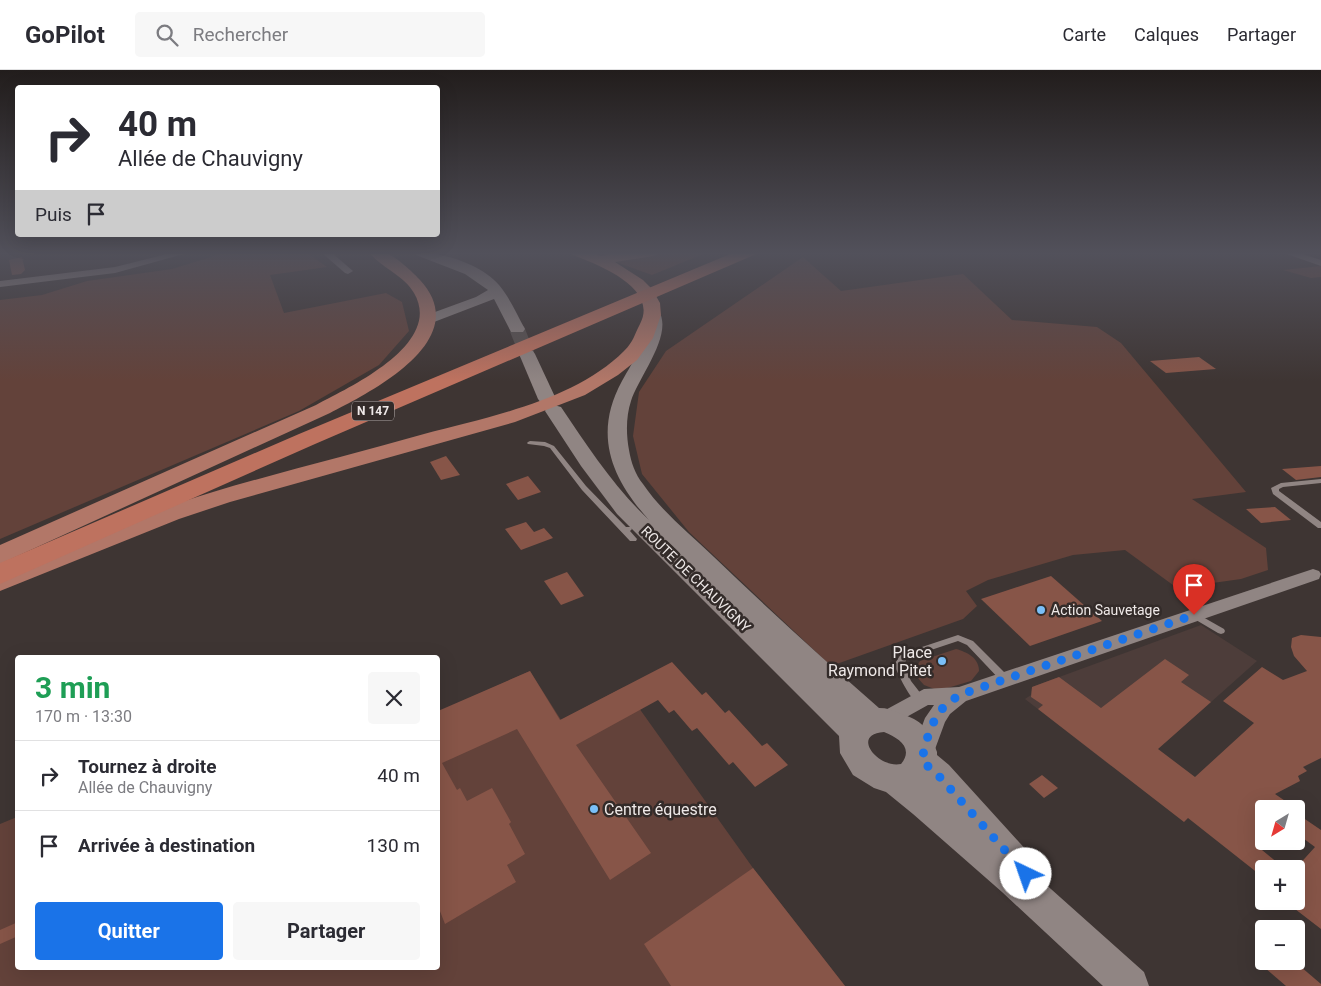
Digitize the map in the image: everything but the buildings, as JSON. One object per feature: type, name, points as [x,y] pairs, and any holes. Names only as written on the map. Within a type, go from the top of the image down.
[{"type":"highway","name":"N 147","points":[[0,556],[621,295]]},
{"type":"highway","name":"N 147","points":[[0,574],[298,443],[648,295]]},
{"type":"main road","points":[[0,556],[324,409],[362,389],[391,370],[412,350],[424,332],[429,319],[428,304],[422,295]]},
{"type":"main road","points":[[429,319],[491,295]]},
{"type":"main road","points":[[498,295],[517,329]]},
{"type":"main road","points":[[0,582],[100,541],[222,497],[542,407],[600,379],[636,350],[644,338],[653,313],[651,302],[646,295]]},
{"type":"main road","name":"ROUTE DE CHAUVIGNY","points":[[643,526],[629,479],[621,462],[618,426],[622,399],[650,343],[655,320],[653,313]]},
{"type":"main road","name":"ROUTE DE CHAUVIGNY","points":[[527,354],[550,405],[607,487],[643,526],[726,582],[871,725]]},
{"type":"main road","points":[[922,757],[919,768],[913,774],[904,778],[894,778],[875,773],[862,764],[853,745],[871,725],[898,724],[910,731],[918,741],[922,757],[1100,956],[1130,986]]},
{"type":"main road","points":[[894,778],[934,810],[1100,956]]},
{"type":"street","points":[[871,725],[920,699],[959,695],[1317,573]]},
{"type":"street","points":[[922,757],[936,718],[943,708],[959,695]]},
{"type":"lane","points":[[530,443],[545,444],[552,447],[584,488],[643,526]]},
{"type":"lane","points":[[1321,481],[1281,485],[1275,488],[1276,492],[1321,526]]},
{"type":"lane","points":[[1194,615],[1221,631]]},
{"type":"lane","points":[[920,699],[907,683],[899,665],[904,656],[958,638],[970,643],[1005,679]]},
{"type":"shaded area","points":[[42,295],[277,295],[284,313],[377,295],[389,295],[402,302],[409,331],[379,365],[299,411],[0,539],[0,300]]},
{"type":"shaded area","points":[[748,295],[985,295],[1012,320],[1097,327],[1121,343],[1246,492],[1192,499],[1266,548],[1268,570],[1241,579],[1177,588],[1125,550],[1073,555],[988,580],[966,591],[977,606],[963,619],[831,666],[689,532],[642,474],[633,436],[639,392],[666,351]]},
{"type":"shaded area","points":[[1201,625],[1257,661],[1165,743],[1143,738],[1111,766],[1025,699],[1031,695],[1032,687]]},
{"type":"shaded area","points":[[956,649],[968,654],[977,662],[979,671],[971,681],[937,690],[924,685],[916,676],[915,669],[920,661]]},
{"type":"shaded area","points":[[530,671],[561,720],[624,687],[753,868],[845,986],[0,986],[0,824],[15,818],[15,970],[440,970],[440,711]]},
{"type":"tunnel","points":[[517,329],[527,354]]},
{"type":"place","name":"Action Sauvetage","points":[[1041,610]]},
{"type":"place","name":"Place Raymond Pitet","points":[[942,661]]},
{"type":"place","name":"Centre équestre","points":[[594,809]]},
{"type":"route","points":[[1026,874],[938,775],[922,761],[922,753],[936,718],[943,708],[959,695],[1194,615]]}]
